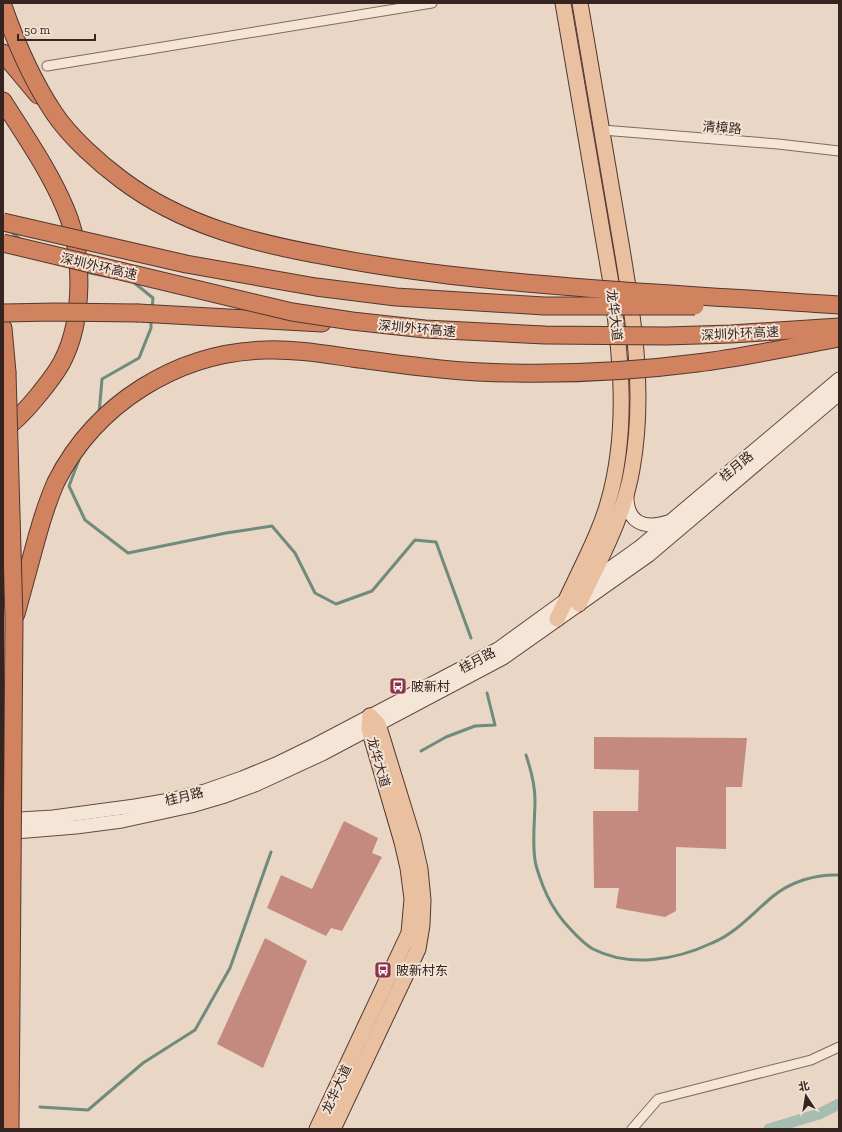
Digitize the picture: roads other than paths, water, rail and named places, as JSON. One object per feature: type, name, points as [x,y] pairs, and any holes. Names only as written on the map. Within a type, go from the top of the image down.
[{"type":"highway","points":[[3,6],[36,82],[55,115]]},
{"type":"highway","points":[[3,53],[78,140],[122,181],[172,211],[205,226],[241,238],[280,248],[387,268],[517,283],[839,305]]},
{"type":"highway","points":[[3,101],[48,173],[66,210],[75,240],[79,266],[80,292],[73,331],[63,361],[30,406],[3,430]]},
{"type":"highway","name":"深圳外环高速","points":[[3,222],[186,264],[316,287],[396,297],[544,306],[839,305]]},
{"type":"highway","name":"深圳外环高速","points":[[3,243],[292,312],[352,321],[425,329],[545,335],[666,336],[731,334],[839,327]]},
{"type":"highway","points":[[3,313],[138,313],[425,329]]},
{"type":"highway","points":[[3,328],[7,372],[14,620],[10,1129]]},
{"type":"highway","points":[[14,620],[45,510],[56,483],[71,457],[98,423],[131,394],[182,366],[210,357],[232,353],[268,350],[297,351],[452,371],[550,374],[598,372],[647,369],[695,363],[744,356],[839,338]]},
{"type":"main road","name":"龙华大道","points":[[563,3],[611,283],[617,329],[622,392],[622,425],[618,456],[608,503],[573,602]]},
{"type":"main road","name":"龙华大道","points":[[557,619],[588,584],[619,517],[627,494],[637,437],[638,378],[627,282],[580,3]]},
{"type":"main road","name":"桂月路","points":[[588,584],[670,522],[839,379]]},
{"type":"main road","name":"桂月路","points":[[3,833],[76,827],[160,814],[225,796],[278,775],[372,723],[498,649],[649,555],[839,394]]},
{"type":"main road","points":[[627,494],[628,509],[631,517],[639,523],[660,525],[670,522]]},
{"type":"main road","name":"桂月路","points":[[3,820],[54,817],[170,800],[205,791],[242,778],[276,764],[317,744],[372,723],[503,658],[557,619]]},
{"type":"main road","name":"龙华大道","points":[[317,1129],[409,933],[412,899],[408,868],[372,723]]},
{"type":"main road","name":"龙华大道","points":[[333,1129],[418,949],[422,925],[423,900],[420,869],[413,838],[372,723]]},
{"type":"street","points":[[47,66],[432,3]]},
{"type":"street","name":"清樟路","points":[[602,130],[778,144],[839,151]]},
{"type":"street","points":[[632,1129],[658,1098],[811,1060],[839,1047]]},
{"type":"waterway","points":[[9,230],[20,239]]},
{"type":"waterway","points":[[85,272],[110,277]]},
{"type":"waterway","points":[[132,281],[153,298],[152,309]]},
{"type":"waterway","points":[[99,414],[102,379],[139,358],[151,328],[151,319]]},
{"type":"waterway","points":[[80,457],[69,486],[85,520],[128,553],[226,533],[272,526],[295,553],[315,593],[336,604],[372,591],[415,540],[436,542],[471,638]]},
{"type":"waterway","points":[[421,751],[446,737],[475,726],[495,725],[487,693]]},
{"type":"waterway","points":[[526,755],[530,766],[535,794],[535,860],[537,870],[547,896],[564,922],[581,940],[593,949],[607,955],[637,960],[653,960],[683,954],[698,949],[729,934],[744,923],[772,897],[787,887],[803,880],[821,876],[839,875]]},
{"type":"waterway","points":[[40,1107],[88,1110],[143,1063],[195,1030],[230,968],[271,852]]},
{"type":"waterway","points":[[769,1129],[819,1114],[839,1104]]},
{"type":"place","name":"陂新村","points":[[398,686]]},
{"type":"place","name":"陂新村东","points":[[383,970]]}]
